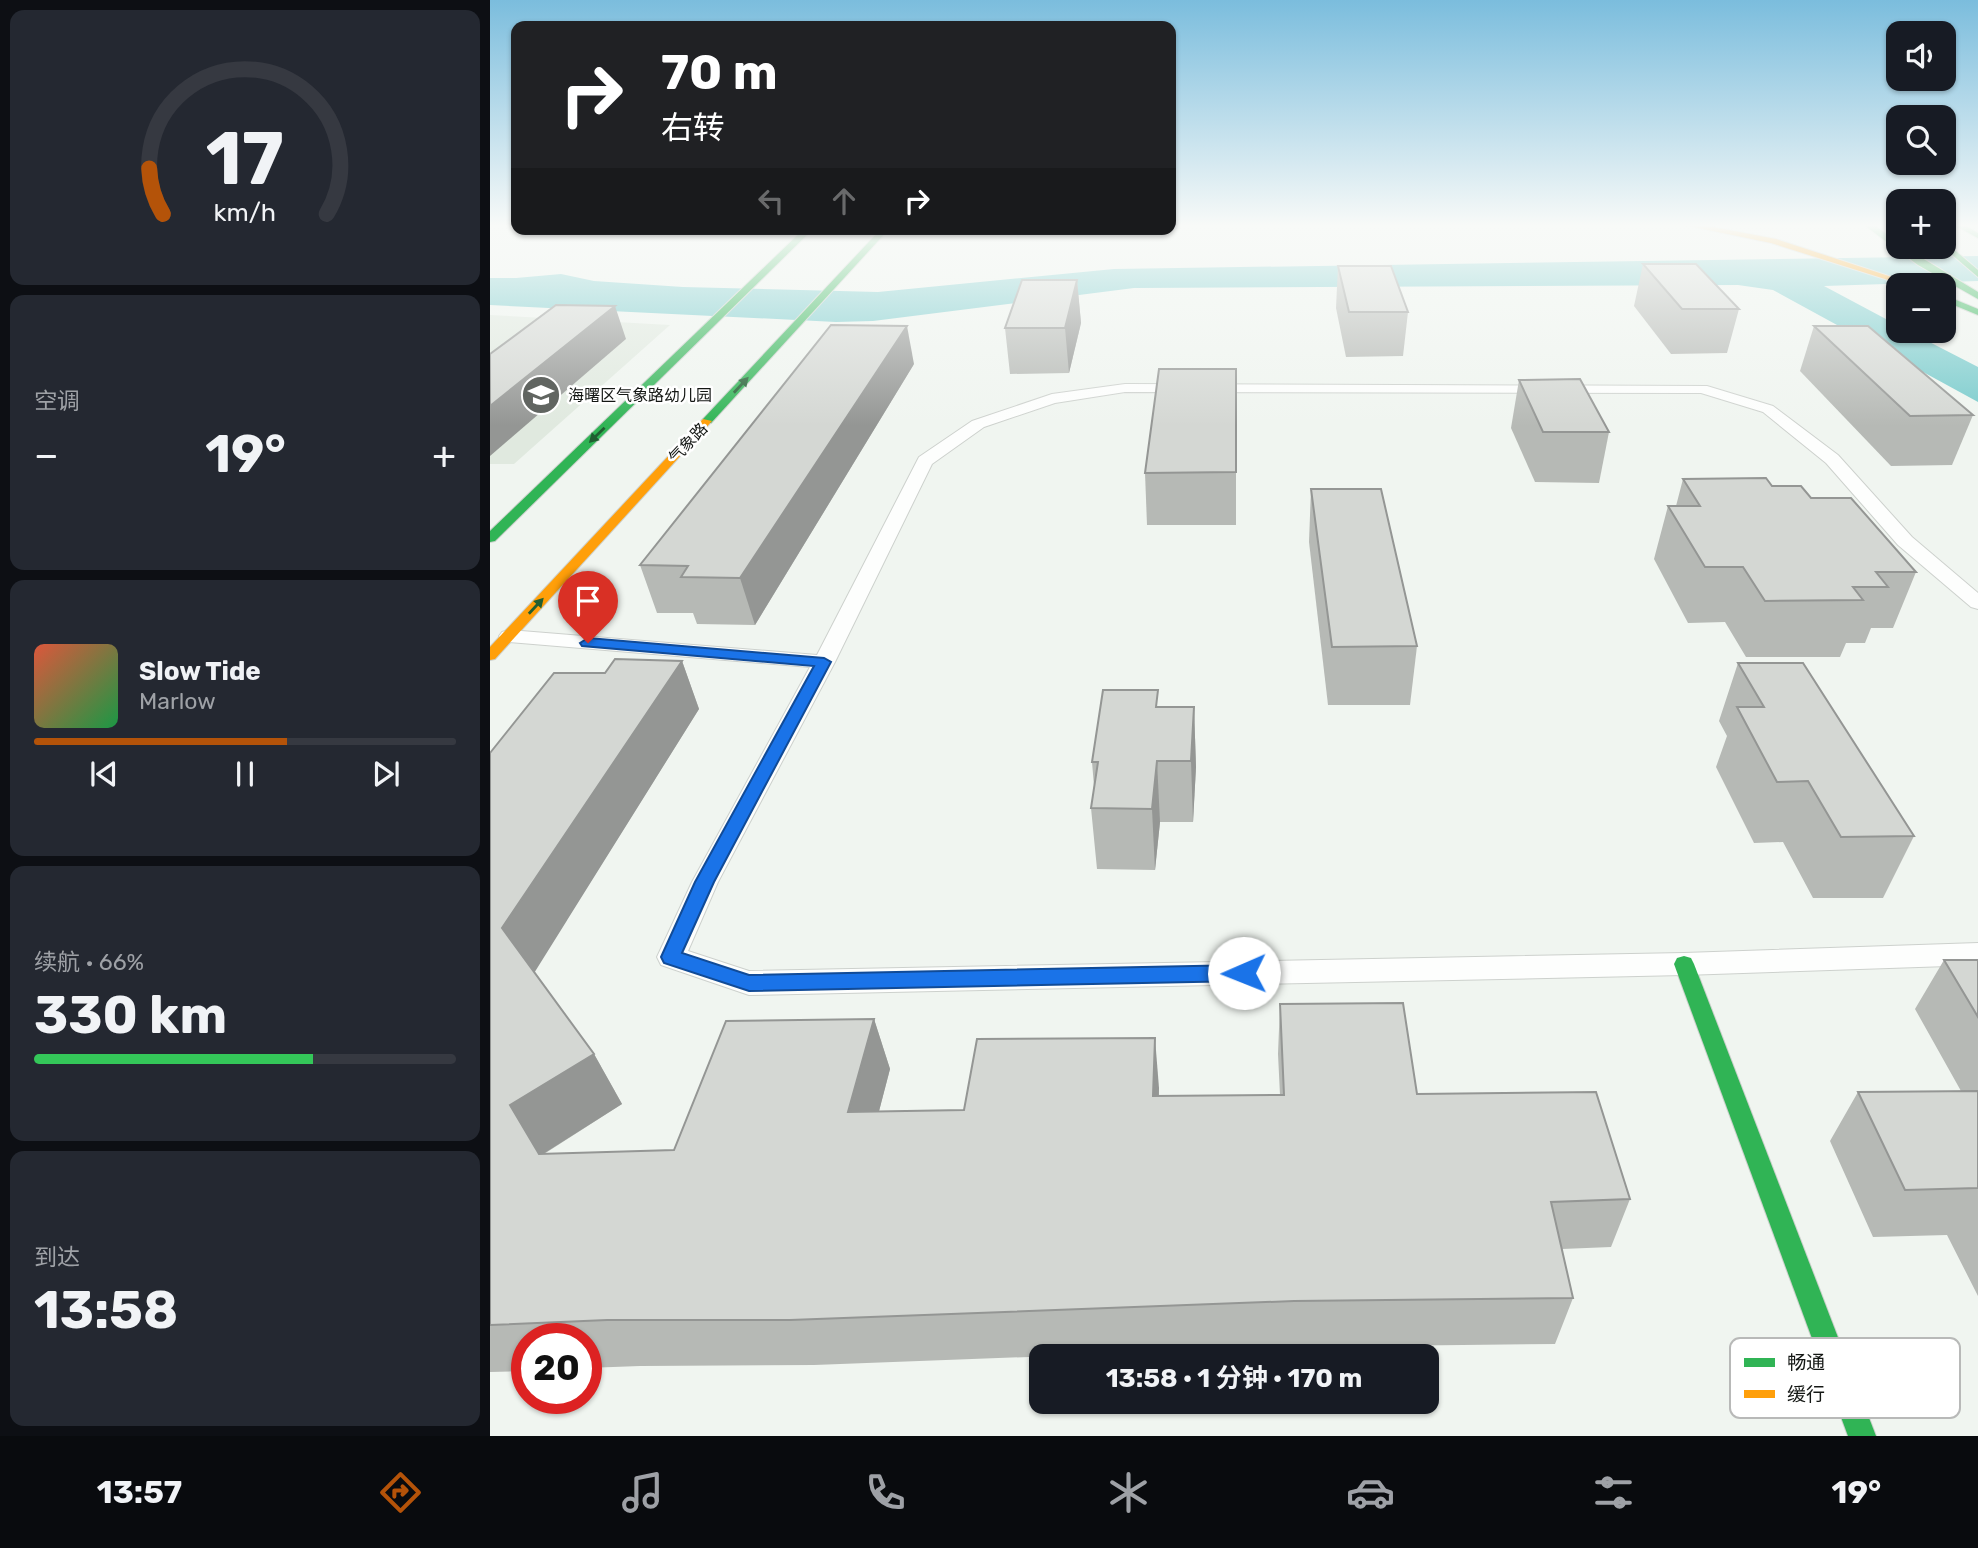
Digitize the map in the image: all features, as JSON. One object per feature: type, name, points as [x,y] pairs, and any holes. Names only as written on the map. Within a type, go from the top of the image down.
[{"type":"main road","points":[[490,538],[746,292]]},
{"type":"main road","name":"气象路","points":[[490,656],[827,292]]},
{"type":"main road","points":[[1956,303],[1978,312]]},
{"type":"main road","points":[[1684,964],[1825,1338]]},
{"type":"main road","points":[[1855,1418],[1862,1436]]},
{"type":"lane","points":[[1978,603],[1905,541],[1832,459],[1768,409],[1702,389],[1125,388],[1052,399],[978,424],[925,461],[824,662],[705,882],[671,957],[749,983],[1684,964],[1978,954]]},
{"type":"lane","points":[[509,636],[824,662]]},
{"type":"shaded area","name":"海曙区气象路幼儿园","points":[[490,315],[670,325],[514,464],[490,464]]},
{"type":"water","points":[[490,292],[1102,292],[873,321],[836,322],[490,305]]},
{"type":"water","points":[[1777,292],[1835,292],[1886,319],[1886,343],[1931,343],[1978,367],[1978,402]]},
{"type":"building","points":[[1018,292],[1074,292],[1065,328],[1005,328]]},
{"type":"building","points":[[1344,292],[1401,292],[1408,312],[1349,312]]},
{"type":"building","points":[[1667,292],[1723,292],[1739,309],[1682,309]]},
{"type":"building","points":[[556,305],[615,306],[490,406],[490,354]]},
{"type":"building","points":[[831,325],[907,326],[740,578],[681,577],[688,566],[640,565]]},
{"type":"building","points":[[1814,326],[1868,326],[1973,415],[1910,416]]},
{"type":"building","points":[[1159,369],[1236,369],[1236,472],[1145,473]]},
{"type":"building","points":[[1580,379],[1609,432],[1543,432],[1519,380]]},
{"type":"building","points":[[1766,478],[1772,486],[1801,486],[1811,498],[1851,498],[1916,572],[1876,572],[1888,587],[1853,587],[1863,600],[1765,601],[1743,567],[1705,567],[1668,506],[1700,506],[1683,479]]},
{"type":"building","points":[[1311,489],[1381,489],[1417,646],[1332,647]]},
{"type":"building","points":[[615,659],[682,661],[502,928],[594,1054],[510,1105],[539,1154],[674,1150],[726,1021],[874,1019],[848,1112],[964,1110],[977,1039],[1155,1038],[1153,1096],[1284,1095],[1280,1004],[1403,1003],[1417,1094],[1596,1092],[1630,1199],[1551,1202],[1573,1298],[1294,1301],[790,1320],[607,1320],[490,1325],[490,753],[554,673],[605,673]]},
{"type":"building","points":[[1738,663],[1803,663],[1914,836],[1841,837],[1808,781],[1777,782],[1737,707],[1764,707]]},
{"type":"building","points":[[1103,690],[1158,690],[1156,707],[1194,707],[1191,761],[1157,761],[1152,809],[1091,808],[1098,762],[1092,762]]},
{"type":"building","points":[[1944,960],[1978,960],[1978,1017]]},
{"type":"building","points":[[1978,1091],[1978,1188],[1905,1190],[1858,1092]]},
{"type":"traffic: fast","points":[[490,538],[744,292]]},
{"type":"traffic: fast","points":[[707,421],[827,292]]},
{"type":"traffic: fast","points":[[1971,292],[1978,296]]},
{"type":"traffic: fast","points":[[1956,303],[1978,312]]},
{"type":"traffic: fast","points":[[1684,964],[1825,1338]]},
{"type":"traffic: fast","points":[[1855,1418],[1862,1436]]},
{"type":"traffic: slow","points":[[490,656],[707,421]]},
{"type":"place","name":"海曙区气象路幼儿园","points":[[541,395]]},
{"type":"route","points":[[588,643],[824,662],[705,882],[671,957],[749,983],[1244,973]]}]
